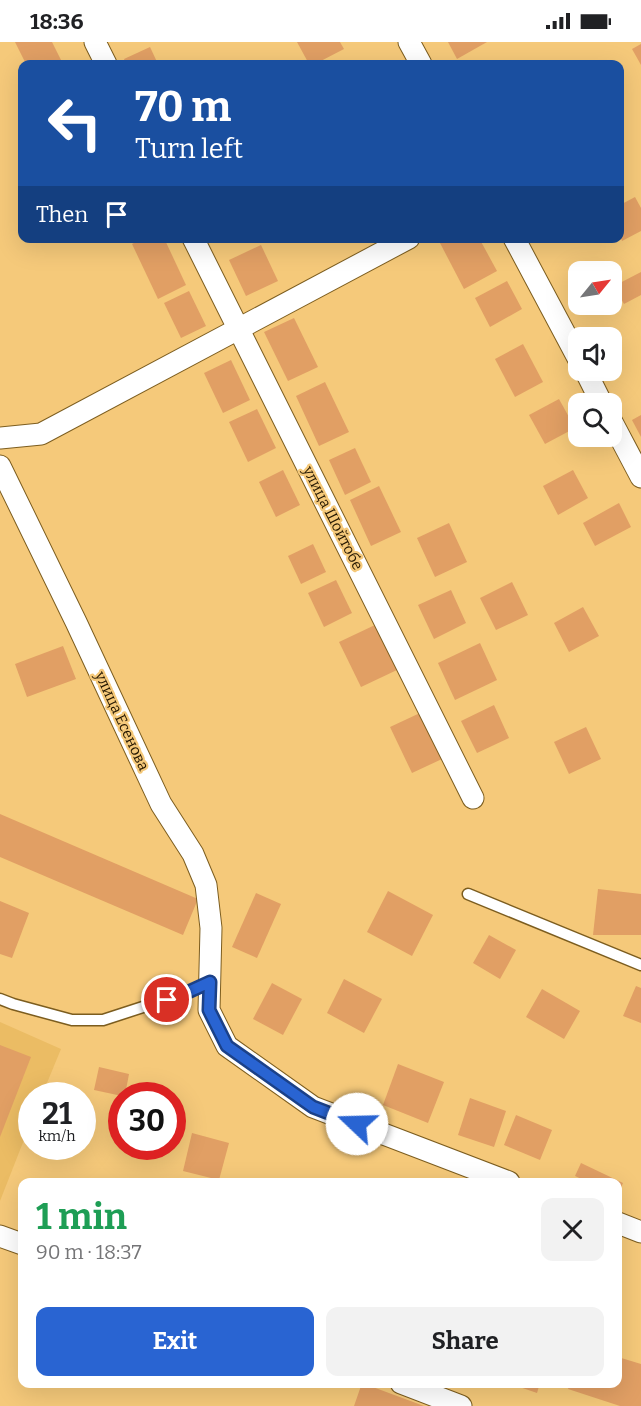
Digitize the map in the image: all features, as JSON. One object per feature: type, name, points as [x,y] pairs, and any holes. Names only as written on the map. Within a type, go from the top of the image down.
[{"type":"street","points":[[95,42],[104,60]]},
{"type":"street","points":[[409,42],[419,60]]},
{"type":"street","name":"улица Шойтобе","points":[[196,243],[473,798]]},
{"type":"street","points":[[0,438],[41,434],[400,243]]},
{"type":"street","points":[[517,243],[568,339]]},
{"type":"street","points":[[622,441],[640,474]]},
{"type":"street","name":"улица Есенова","points":[[0,466],[161,804],[193,854],[206,885],[212,928],[209,1010],[227,1046],[313,1107],[499,1178]]},
{"type":"street","points":[[622,1225],[641,1232]]},
{"type":"street","points":[[0,1236],[18,1243]]},
{"type":"street","points":[[414,1388],[461,1406]]},
{"type":"lane","points":[[468,894],[641,965]]},
{"type":"lane","points":[[0,999],[72,1020],[103,1020],[186,993],[210,982]]},
{"type":"shaded area","points":[[0,1022],[61,1049],[47,1082],[18,1082],[18,1155],[0,1201]]},
{"type":"building","points":[[15,42],[52,42],[61,60],[24,60]]},
{"type":"building","points":[[297,42],[340,42],[344,49],[323,60],[307,60]]},
{"type":"building","points":[[448,42],[487,42],[457,59]]},
{"type":"building","points":[[641,44],[641,65],[632,49]]},
{"type":"building","points":[[150,47],[156,60],[124,60]]},
{"type":"building","points":[[635,197],[641,208],[641,231],[624,240],[624,203]]},
{"type":"building","points":[[166,243],[186,285],[158,299],[132,244]]},
{"type":"building","points":[[440,243],[482,243],[497,271],[464,289]]},
{"type":"building","points":[[261,245],[278,281],[246,296],[229,260]]},
{"type":"building","points":[[641,272],[641,295],[624,304],[622,282]]},
{"type":"building","points":[[507,281],[522,309],[490,327],[475,298]]},
{"type":"building","points":[[189,291],[206,326],[181,338],[164,303]]},
{"type":"building","points":[[294,318],[318,367],[288,381],[264,332]]},
{"type":"building","points":[[523,344],[543,382],[515,397],[495,359]]},
{"type":"building","points":[[231,360],[250,400],[223,413],[204,373]]},
{"type":"building","points":[[325,382],[349,432],[319,446],[296,396]]},
{"type":"building","points":[[559,399],[568,415],[568,432],[545,444],[529,415]]},
{"type":"building","points":[[257,409],[276,448],[248,462],[229,422]]},
{"type":"building","points":[[641,415],[641,437],[632,420]]},
{"type":"building","points":[[355,448],[371,482],[345,495],[329,460]]},
{"type":"building","points":[[283,470],[300,505],[276,517],[259,482]]},
{"type":"building","points":[[573,470],[588,498],[558,515],[543,486]]},
{"type":"building","points":[[379,486],[401,532],[371,546],[350,500]]},
{"type":"building","points":[[619,503],[631,527],[595,546],[583,523]]},
{"type":"building","points":[[449,523],[467,562],[435,577],[417,538]]},
{"type":"building","points":[[313,544],[326,572],[301,584],[288,556]]},
{"type":"building","points":[[336,580],[352,613],[324,627],[308,593]]},
{"type":"building","points":[[512,582],[528,615],[496,630],[480,598]]},
{"type":"building","points":[[451,590],[466,623],[434,639],[418,605]]},
{"type":"building","points":[[583,607],[599,636],[569,652],[554,623]]},
{"type":"building","points":[[375,625],[397,670],[361,687],[339,642]]},
{"type":"building","points":[[480,643],[497,680],[455,700],[438,663]]},
{"type":"building","points":[[63,646],[76,679],[27,697],[15,664]]},
{"type":"building","points":[[494,705],[509,738],[477,753],[461,721]]},
{"type":"building","points":[[420,713],[442,759],[412,773],[390,727]]},
{"type":"building","points":[[586,727],[601,759],[569,774],[554,742]]},
{"type":"building","points":[[0,814],[198,899],[183,935],[0,857]]},
{"type":"building","points":[[598,889],[641,894],[641,935],[593,935]]},
{"type":"building","points":[[388,891],[433,915],[412,956],[367,932]]},
{"type":"building","points":[[256,893],[281,904],[257,958],[232,947]]},
{"type":"building","points":[[0,901],[29,913],[12,958],[0,954]]},
{"type":"building","points":[[489,935],[516,950],[500,979],[473,963]]},
{"type":"building","points":[[344,979],[382,999],[364,1033],[327,1013]]},
{"type":"building","points":[[272,983],[302,999],[283,1035],[253,1019]]},
{"type":"building","points":[[636,986],[641,988],[641,1023],[623,1016]]},
{"type":"building","points":[[542,989],[580,1011],[564,1039],[526,1017]]},
{"type":"building","points":[[0,1045],[31,1057],[21,1082],[18,1082],[18,1091],[0,1137]]},
{"type":"building","points":[[398,1064],[444,1082],[428,1123],[383,1105]]},
{"type":"building","points":[[99,1067],[129,1074],[127,1082],[108,1082],[108,1093],[96,1090]]},
{"type":"building","points":[[470,1098],[506,1111],[494,1147],[458,1135]]},
{"type":"building","points":[[516,1115],[552,1130],[540,1160],[504,1145]]},
{"type":"building","points":[[192,1133],[229,1143],[220,1178],[183,1171]]},
{"type":"building","points":[[581,1163],[612,1178],[579,1178],[575,1176]]},
{"type":"building","points":[[622,1358],[641,1364],[641,1406],[620,1406],[568,1389],[622,1388]]},
{"type":"building","points":[[360,1388],[375,1388],[424,1406],[354,1406]]},
{"type":"building","points":[[522,1388],[538,1388],[537,1393]]},
{"type":"route","points":[[167,1000],[210,982],[209,1010],[227,1046],[313,1107],[357,1124]]}]
